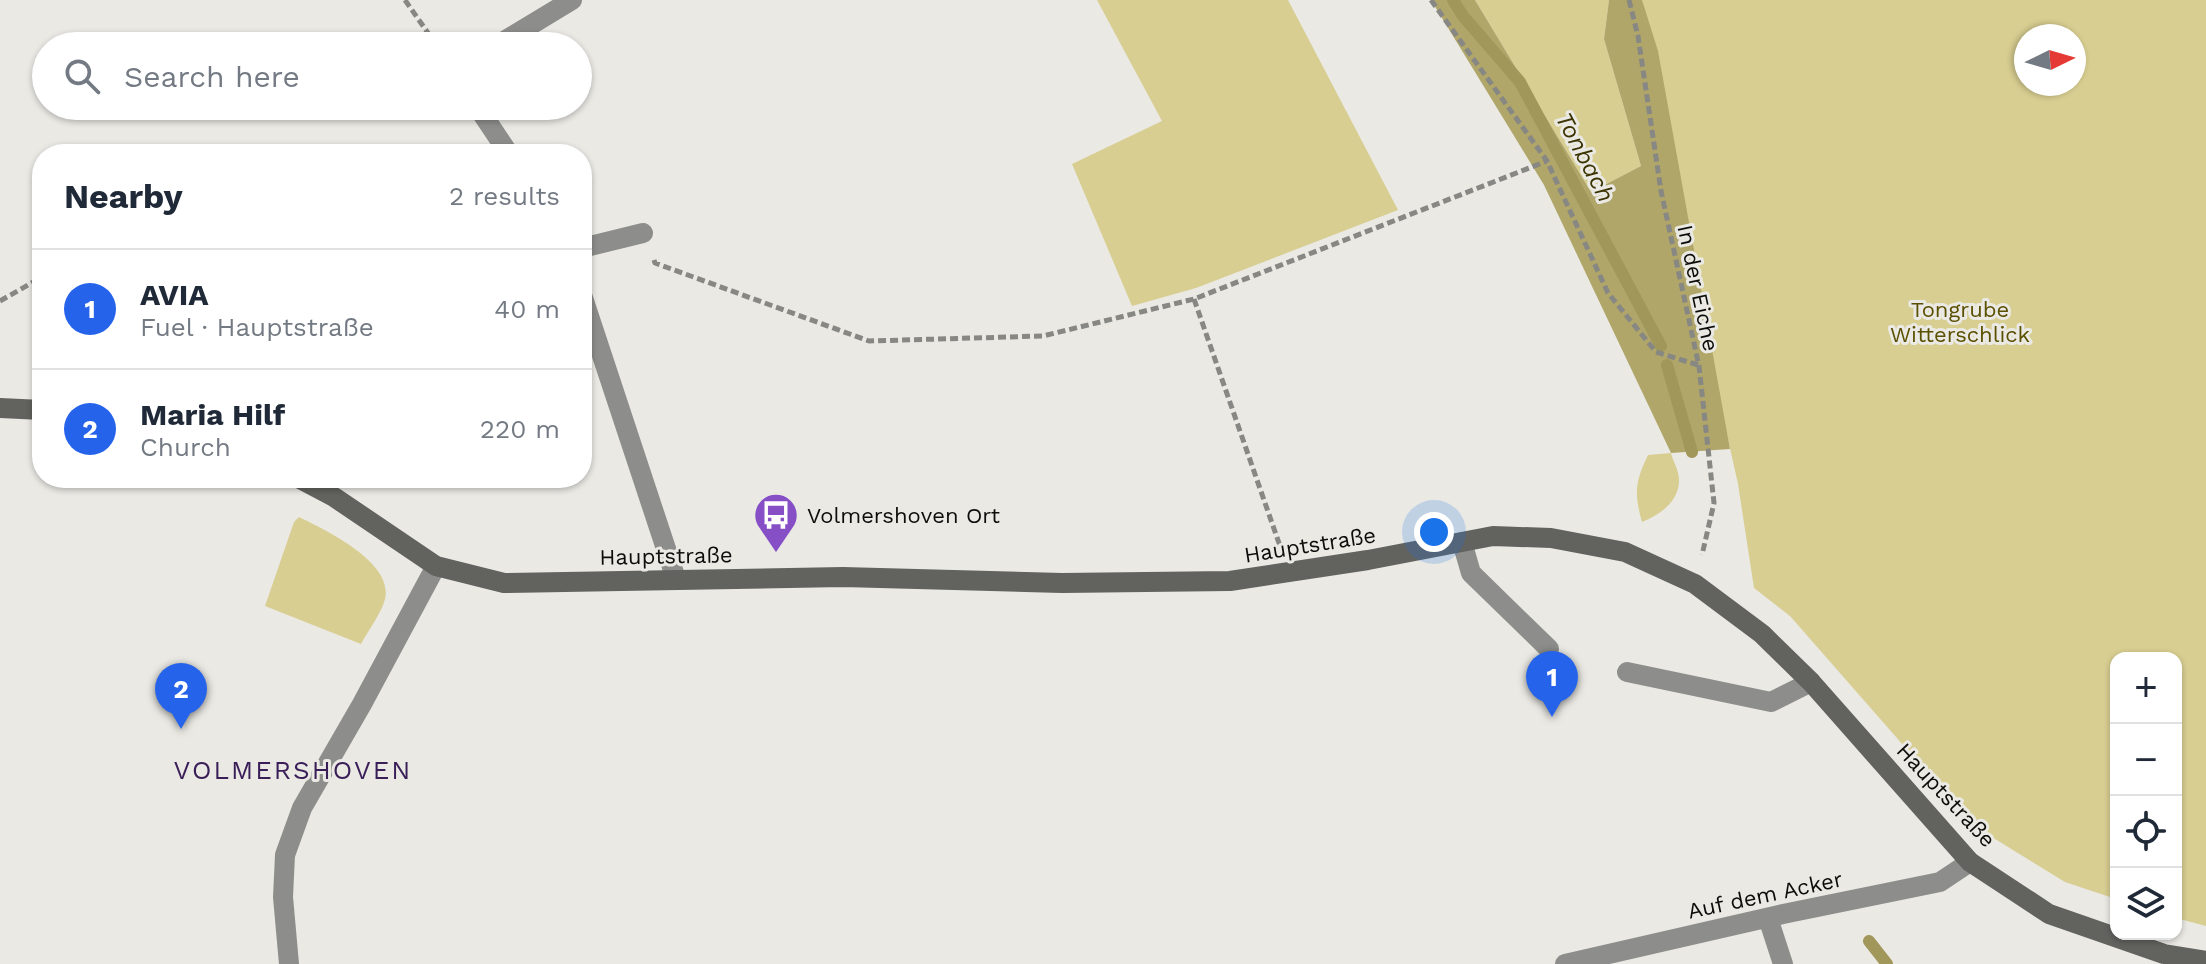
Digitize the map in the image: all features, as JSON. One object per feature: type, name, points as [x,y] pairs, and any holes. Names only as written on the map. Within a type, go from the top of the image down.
[{"type":"main road","points":[[0,408],[32,410]]},
{"type":"main road","name":"Hauptstraße","points":[[317,488],[436,566],[504,583],[843,577],[1062,583],[1215,582],[1289,574],[1493,536],[1551,538],[1625,552],[1695,584],[1762,634],[1811,682],[1970,862],[2049,914],[2164,954],[2206,961]]},
{"type":"street","points":[[519,32],[572,0]]},
{"type":"street","points":[[486,120],[502,144]]},
{"type":"street","points":[[592,246],[643,233]]},
{"type":"street","points":[[592,325],[676,579]]},
{"type":"street","points":[[1462,542],[1471,573],[1549,649]]},
{"type":"street","points":[[289,964],[283,897],[285,855],[302,808],[436,566]]},
{"type":"street","points":[[1627,672],[1771,702],[1811,682]]},
{"type":"street","name":"Auf dem Acker","points":[[1565,964],[1940,882],[1970,862]]},
{"type":"street","points":[[1768,918],[1783,964]]},
{"type":"path","points":[[405,0],[427,32]]},
{"type":"path","points":[[1431,0],[1547,161],[1608,293],[1656,352],[1699,366]]},
{"type":"path","name":"In der Eiche","points":[[1629,0],[1638,36],[1661,191],[1699,366],[1714,503],[1695,584]]},
{"type":"path","points":[[643,233],[655,263],[869,341],[1043,336],[1194,299],[1547,161]]},
{"type":"path","points":[[0,301],[32,283]]},
{"type":"path","points":[[1194,299],[1289,574]]},
{"type":"green space","points":[[1097,0],[1288,0],[1398,210],[1196,288],[1132,306],[1072,164],[1162,121]]},
{"type":"green space","points":[[1475,0],[1609,0],[1604,39],[1641,166],[1591,192]]},
{"type":"green space","name":"Tongrube Witterschlick","points":[[1642,0],[2206,0],[2206,926],[2182,920],[2182,652],[2110,652],[2110,897],[2065,882],[1974,826],[1790,616],[1754,588],[1738,484],[1713,372]]},
{"type":"green space","points":[[1671,453],[1679,476],[1676,494],[1662,511],[1642,522],[1637,488],[1644,464],[1648,455]]},
{"type":"green space","points":[[299,517],[355,549],[379,572],[385,585],[385,599],[361,644],[265,606],[294,522]]},
{"type":"shaded area","points":[[1431,0],[1475,0],[1591,192],[1641,166],[1604,39],[1609,0],[1642,0],[1658,51],[1730,449],[1671,453],[1544,185]]},
{"type":"waterway","name":"Tonbach","points":[[1453,0],[1520,82],[1661,346]]},
{"type":"waterway","name":"Tonbach","points":[[1667,365],[1692,452]]},
{"type":"waterway","name":"Tonbach","points":[[1869,941],[1887,964]]},
{"type":"place","name":"Volmershoven Ort","points":[[776,554]]},
{"type":"place","name":"AVIA","points":[[1552,717]]},
{"type":"place","name":"Maria Hilf","points":[[181,729]]},
{"type":"district","name":"VOLMERSHOVEN","points":[[293,770]]}]
